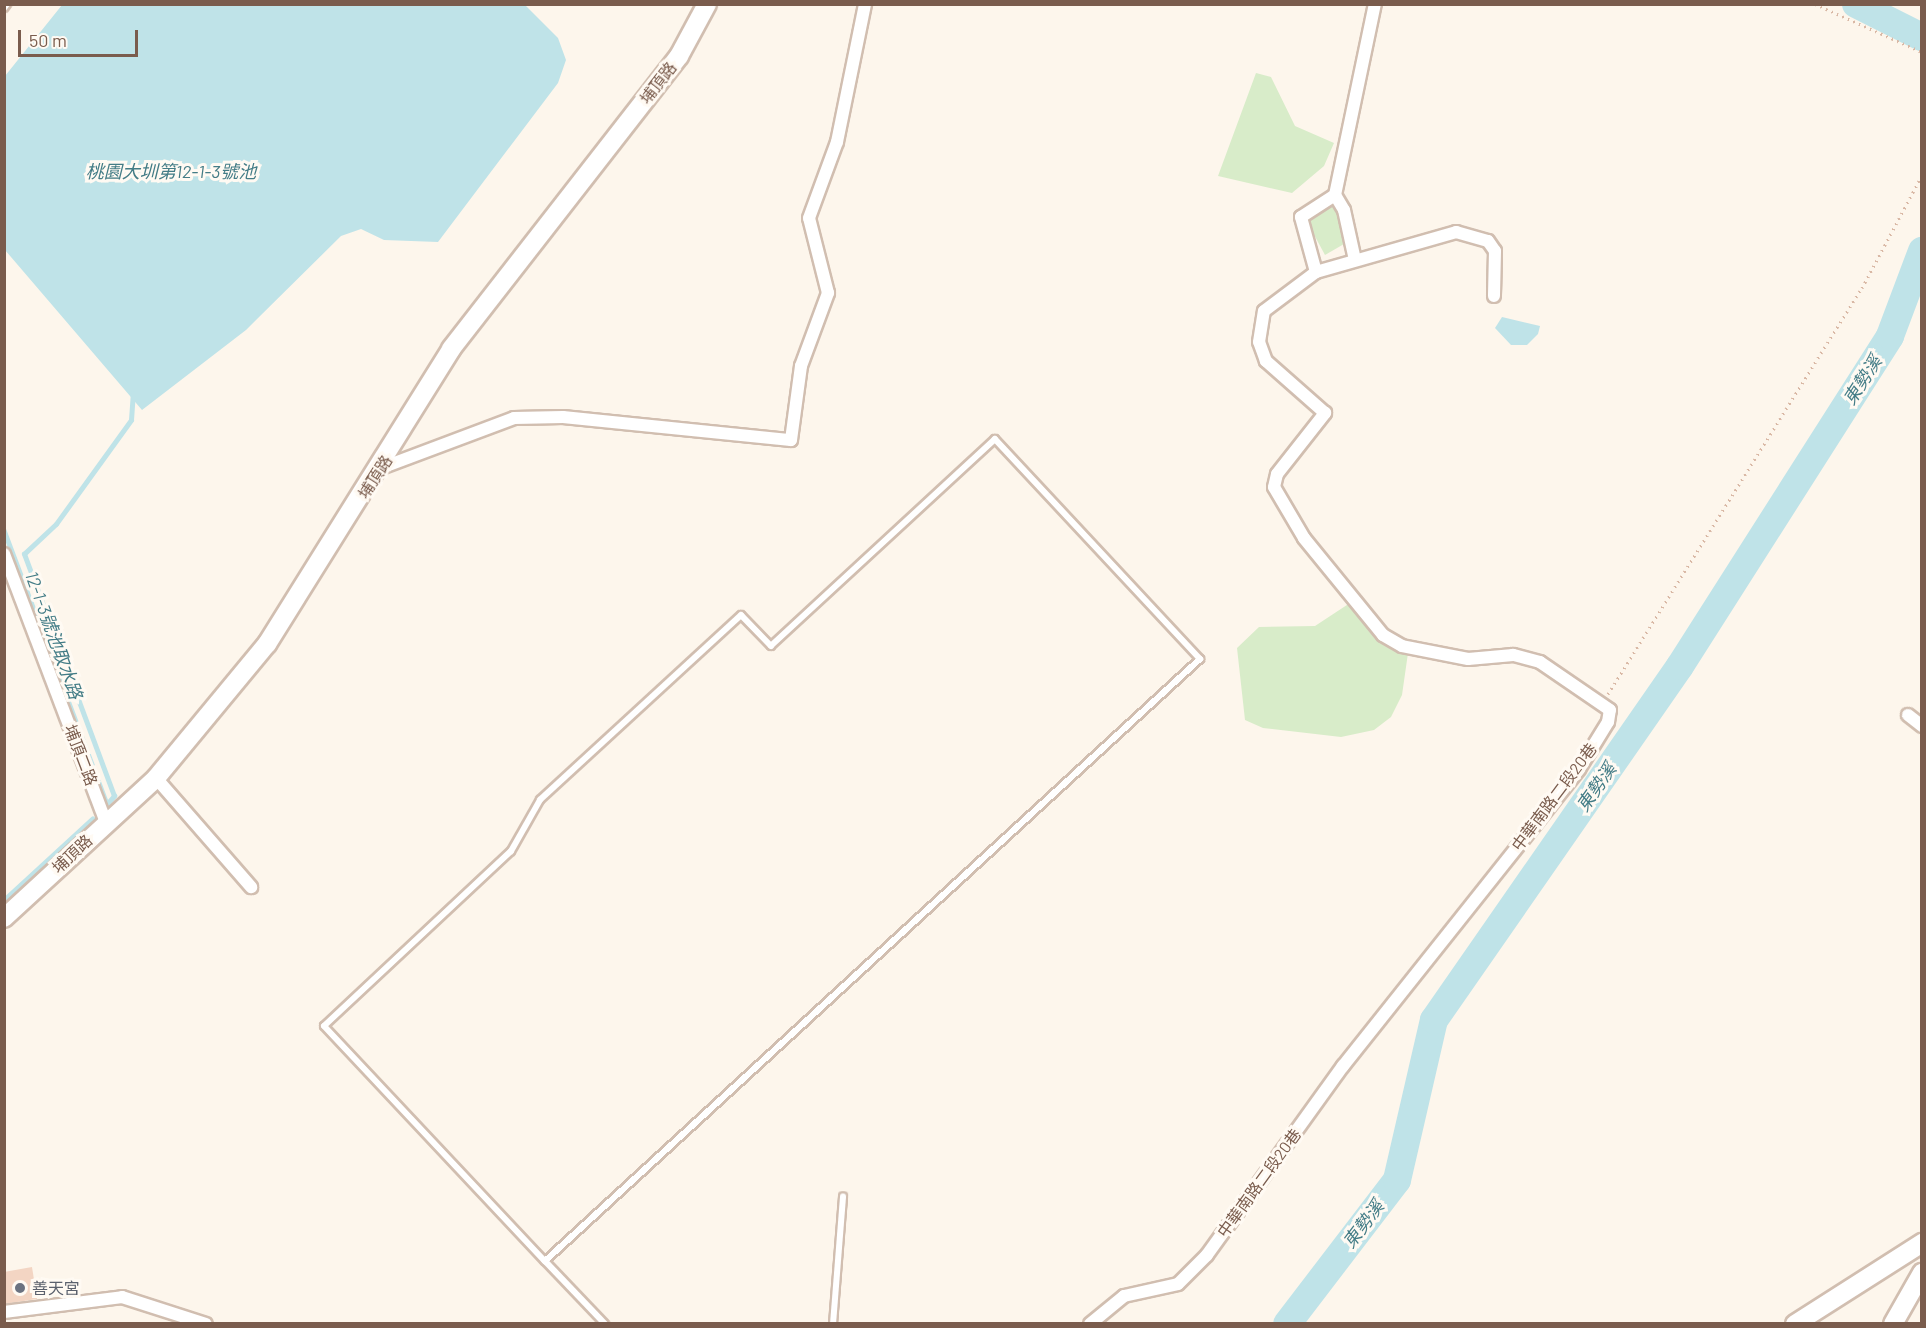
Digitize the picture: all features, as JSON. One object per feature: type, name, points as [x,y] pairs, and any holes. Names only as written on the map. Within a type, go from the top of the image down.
[{"type":"street","name":"埔頂路","points":[[4,918],[156,778],[267,644],[381,468],[451,349],[679,56],[707,4]]},
{"type":"street","points":[[381,468],[514,418],[563,417],[791,440],[801,366],[828,293],[809,218],[837,142],[866,4]]},
{"type":"street","points":[[1355,260],[1344,210],[1335,195],[1375,4]]},
{"type":"street","points":[[1316,272],[1301,217],[1335,195]]},
{"type":"street","points":[[1494,296],[1495,251],[1488,241],[1470,234],[1456,232],[1355,260],[1331,272],[1316,272],[1264,311],[1259,342],[1266,361],[1325,413],[1276,474],[1274,488],[1304,538],[1383,634],[1402,646],[1468,659],[1530,659],[1601,704]]},
{"type":"street","name":"埔頂二路","points":[[4,554],[106,822]]},
{"type":"street","name":"中華南路二段20巷","points":[[1090,1323],[1124,1296],[1178,1284],[1207,1255],[1343,1066],[1579,769],[1608,722],[1610,710],[1601,704]]},
{"type":"street","points":[[1908,714],[1922,726]]},
{"type":"street","points":[[156,778],[251,887]]},
{"type":"street","points":[[1795,1323],[1922,1243]]},
{"type":"street","points":[[1893,1323],[1922,1273]]},
{"type":"street","points":[[4,1312],[122,1297],[206,1323]]},
{"type":"lane","points":[[545,1262],[1200,659],[996,439],[771,646],[741,615],[540,800],[511,851],[324,1026],[545,1262],[605,1323]]},
{"type":"lane","points":[[833,1323],[843,1196]]},
{"type":"path","points":[[1815,4],[1922,52]]},
{"type":"path","points":[[1601,704],[1862,288],[1922,175]]},
{"type":"green space","points":[[1256,73],[1271,77],[1295,126],[1334,143],[1324,166],[1292,193],[1218,176]]},
{"type":"green space","points":[[1334,188],[1344,244],[1325,255],[1305,218],[1306,208]]},
{"type":"green space","points":[[1353,601],[1409,646],[1402,695],[1391,717],[1374,730],[1341,737],[1263,728],[1245,720],[1237,648],[1259,627],[1315,626]]},
{"type":"water","name":"桃園大圳第12-1-3號池","points":[[62,5],[525,5],[558,38],[566,60],[558,83],[438,242],[384,240],[361,229],[341,236],[246,330],[142,410],[5,250],[5,76]]},
{"type":"water","points":[[1502,317],[1540,326],[1538,334],[1527,345],[1511,345],[1495,328]]},
{"type":"building","name":"善天宮","points":[[32,1267],[37,1299],[4,1304],[4,1272]]},
{"type":"waterway","name":"東勢溪","points":[[1856,4],[1922,37]]},
{"type":"waterway","name":"東勢溪","points":[[1287,1324],[1397,1180],[1434,1020],[1680,666],[1890,336],[1922,251]]},
{"type":"waterway","name":"12-1-3號池取水路","points":[[4,530],[107,804],[114,796],[24,554],[56,524],[131,420],[133,394]]},
{"type":"waterway","points":[[4,900],[92,819]]},
{"type":"place","name":"善天宮","points":[[20,1288]]}]
